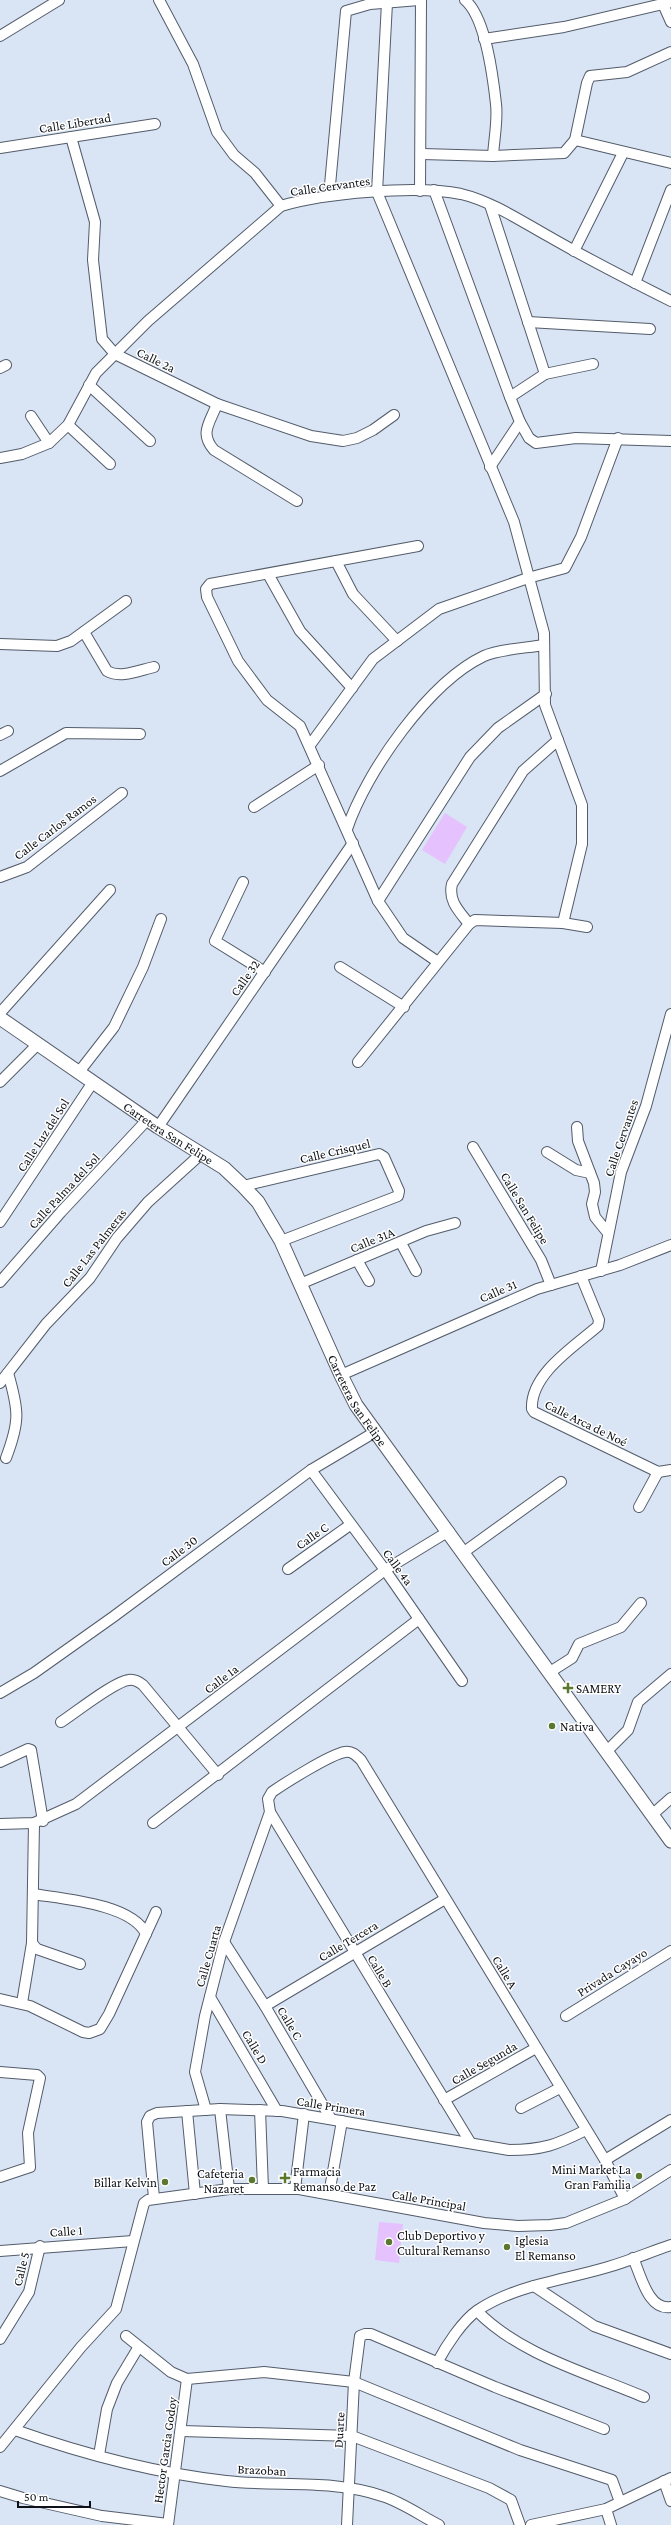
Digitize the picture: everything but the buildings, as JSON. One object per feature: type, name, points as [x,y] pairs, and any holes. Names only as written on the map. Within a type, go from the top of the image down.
[{"type":"main road","name":"Carretera San Felipe","points":[[0,1018],[153,1123],[224,1168],[244,1186],[258,1202],[281,1241],[340,1375],[356,1405],[449,1531],[671,1841]]},
{"type":"street","points":[[0,36],[58,0]]},
{"type":"street","points":[[159,0],[193,64],[217,132],[234,155],[255,173],[281,206]]},
{"type":"street","points":[[329,196],[346,11],[369,2],[420,0],[422,154],[420,191]]},
{"type":"street","points":[[465,0],[471,6],[484,39],[496,105],[494,156]]},
{"type":"street","points":[[387,2],[377,192],[514,522],[544,633],[545,706],[582,805],[582,844],[562,923]]},
{"type":"street","points":[[484,39],[564,27],[667,3],[671,22]]},
{"type":"street","points":[[422,154],[494,156],[564,153],[575,140],[587,83],[590,76],[627,72],[671,52]]},
{"type":"street","name":"Calle Libertad","points":[[0,148],[155,124]]},
{"type":"street","name":"Calle 2a","points":[[72,137],[95,222],[93,260],[102,339],[115,354],[218,404],[311,436],[343,441],[357,438],[374,430],[394,415]]},
{"type":"street","points":[[575,140],[623,153],[671,162]]},
{"type":"street","points":[[574,251],[623,153]]},
{"type":"street","points":[[434,190],[510,397],[520,422],[529,438],[536,443],[576,438],[618,438],[671,442]]},
{"type":"street","name":"Calle Cervantes","points":[[0,458],[22,454],[49,443],[68,425],[88,385],[96,373],[154,316],[281,206],[329,196],[377,192],[434,190],[462,194],[490,205],[635,283],[670,298]]},
{"type":"street","points":[[635,283],[671,190]]},
{"type":"street","points":[[490,205],[545,374]]},
{"type":"street","points":[[528,322],[650,328]]},
{"type":"street","points":[[510,397],[545,374],[592,364]]},
{"type":"street","points":[[88,385],[150,441]]},
{"type":"street","points":[[218,404],[205,434],[207,442],[214,450],[296,501]]},
{"type":"street","points":[[31,416],[49,443]]},
{"type":"street","points":[[490,467],[520,422]]},
{"type":"street","points":[[68,425],[110,464]]},
{"type":"street","points":[[310,745],[373,659],[439,609],[528,578],[565,568],[570,562],[618,438]]},
{"type":"street","points":[[418,546],[210,584],[206,589],[207,597],[238,661],[267,700],[300,726],[310,745],[378,901],[403,938],[438,962]]},
{"type":"street","points":[[336,561],[353,594],[397,641]]},
{"type":"street","points":[[268,574],[300,631],[352,688]]},
{"type":"street","points":[[0,644],[57,646],[71,641],[126,601]]},
{"type":"street","points":[[84,632],[107,671],[112,674],[123,674],[154,667]]},
{"type":"street","points":[[347,829],[354,806],[402,731],[438,687],[485,656],[544,645]]},
{"type":"street","points":[[378,901],[470,757],[498,728],[546,694]]},
{"type":"street","points":[[0,771],[66,733],[140,734]]},
{"type":"street","points":[[469,924],[452,901],[450,894],[452,884],[523,771],[558,740]]},
{"type":"street","points":[[254,807],[319,766]]},
{"type":"street","name":"Calle Carlos Ramos","points":[[0,878],[27,867],[122,793]]},
{"type":"street","name":"Calle 32","points":[[153,1123],[265,972],[353,843]]},
{"type":"street","points":[[243,882],[216,941],[265,972]]},
{"type":"street","points":[[0,1013],[110,890]]},
{"type":"street","points":[[79,1072],[114,1027],[144,967],[161,919]]},
{"type":"street","points":[[358,1062],[404,1007],[469,924],[475,920],[562,923],[587,927]]},
{"type":"street","points":[[340,967],[404,1007]]},
{"type":"street","name":"Calle Cervantes","points":[[601,1271],[621,1172],[646,1106],[671,1014]]},
{"type":"street","points":[[0,1082],[38,1044]]},
{"type":"street","name":"Calle Luz del Sol","points":[[0,1222],[93,1082]]},
{"type":"street","name":"Calle Palma del Sol","points":[[0,1282],[61,1212],[153,1123]]},
{"type":"street","points":[[576,1127],[578,1141],[594,1183],[595,1192],[592,1204],[596,1217],[608,1234]]},
{"type":"street","name":"Calle San Felipe","points":[[473,1147],[542,1260],[551,1284]]},
{"type":"street","points":[[548,1152],[576,1170],[590,1173]]},
{"type":"street","name":"Calle Las Palmeras","points":[[0,1383],[46,1324],[90,1278],[117,1238],[148,1202],[201,1154]]},
{"type":"street","name":"Calle Crisquel","points":[[244,1186],[379,1154],[384,1157],[399,1190],[398,1196],[281,1241]]},
{"type":"street","name":"Calle 31A","points":[[300,1284],[426,1231],[455,1223]]},
{"type":"street","points":[[400,1243],[416,1271]]},
{"type":"street","name":"Calle 31","points":[[340,1375],[430,1334],[551,1284],[601,1271],[671,1245]]},
{"type":"street","points":[[358,1260],[369,1282]]},
{"type":"street","name":"Calle Arca de Noé","points":[[582,1276],[599,1320],[598,1326],[553,1363],[538,1386],[532,1409],[534,1412],[658,1472]]},
{"type":"street","points":[[6,1458],[18,1424],[16,1400],[8,1373]]},
{"type":"street","name":"Calle 30","points":[[0,1693],[34,1673],[113,1617],[311,1470],[375,1432]]},
{"type":"street","name":"Calle 4a","points":[[311,1470],[350,1525],[385,1570],[462,1681]]},
{"type":"street","points":[[639,1507],[658,1472],[671,1470]]},
{"type":"street","points":[[464,1552],[561,1482]]},
{"type":"street","name":"Calle C","points":[[288,1569],[350,1525]]},
{"type":"street","name":"Calle 1a","points":[[0,1824],[39,1822],[76,1804],[385,1570],[449,1531]]},
{"type":"street","points":[[550,1672],[572,1658],[579,1644],[621,1627],[641,1603]]},
{"type":"street","points":[[153,1824],[419,1619]]},
{"type":"street","points":[[607,1751],[628,1730],[638,1702],[670,1671]]},
{"type":"street","points":[[61,1722],[128,1680],[136,1680],[143,1685],[218,1775]]},
{"type":"street","points":[[0,1762],[28,1748],[31,1750],[39,1822],[32,1943],[22,2003]]},
{"type":"street","name":"Calle Cuarta","points":[[206,2110],[195,2072],[210,1997],[224,1942],[270,1812],[268,1799],[272,1792],[288,1780],[344,1752],[351,1752],[361,1760]]},
{"type":"street","name":"Calle A","points":[[361,1760],[605,2160],[625,2199]]},
{"type":"street","points":[[652,1814],[671,1798]]},
{"type":"street","name":"Calle B","points":[[270,1812],[470,2142]]},
{"type":"street","points":[[34,1894],[88,1903],[121,1913],[136,1920],[146,1934]]},
{"type":"street","name":"Calle Tercera","points":[[265,2006],[445,1899]]},
{"type":"street","points":[[0,1999],[22,2003],[83,2032],[95,2032],[106,2018],[156,1912]]},
{"type":"street","name":"Calle C","points":[[224,1942],[336,2120]]},
{"type":"street","points":[[32,1943],[37,1949],[80,1964]]},
{"type":"street","name":"Privada Cayayo","points":[[566,2016],[671,1951]]},
{"type":"street","name":"Calle D","points":[[210,1997],[277,2111]]},
{"type":"street","name":"Calle Segunda","points":[[444,2100],[536,2048]]},
{"type":"street","points":[[0,2072],[38,2075],[40,2078],[28,2133],[30,2167],[0,2177]]},
{"type":"street","points":[[521,2108],[560,2088]]},
{"type":"street","points":[[220,2109],[229,2189]]},
{"type":"street","name":"Calle Primera","points":[[151,2199],[147,2122],[150,2116],[157,2113],[220,2109],[277,2111],[304,2114],[470,2142],[486,2148],[537,2150],[560,2144],[586,2130]]},
{"type":"street","points":[[260,2110],[263,2189]]},
{"type":"street","points":[[187,2112],[195,2194]]},
{"type":"street","points":[[295,2190],[304,2114]]},
{"type":"street","points":[[329,2194],[336,2120]]},
{"type":"street","points":[[605,2160],[671,2120]]},
{"type":"street","name":"Calle Principal","points":[[151,2199],[229,2189],[295,2190],[329,2194],[484,2223],[518,2226],[566,2223],[625,2199],[671,2170]]},
{"type":"street","points":[[0,2447],[81,2347],[116,2308],[144,2203],[151,2199]]},
{"type":"street","name":"Calle 1","points":[[0,2251],[40,2246],[133,2241]]},
{"type":"street","points":[[604,2429],[437,2363],[443,2352],[477,2311],[499,2298],[534,2286],[633,2258],[671,2245]]},
{"type":"street","name":"Calle 5","points":[[0,2339],[29,2292],[40,2246]]},
{"type":"street","points":[[633,2258],[653,2303],[664,2308],[671,2307]]},
{"type":"street","points":[[534,2286],[594,2326],[671,2354]]},
{"type":"street","points":[[477,2311],[487,2321],[531,2349],[644,2397]]},
{"type":"street","name":"Duarte","points":[[347,2525],[354,2382],[360,2336],[371,2334],[437,2363]]},
{"type":"street","points":[[126,2336],[138,2348],[171,2372],[187,2379],[264,2372],[354,2382],[520,2450],[612,2480],[620,2502]]},
{"type":"street","points":[[99,2455],[107,2409],[116,2383],[138,2348]]},
{"type":"street","name":"Hector Garcia Godoy","points":[[168,2525],[182,2431],[187,2379]]},
{"type":"street","name":"Brazoban","points":[[15,2430],[61,2446],[175,2473],[227,2481],[348,2487],[383,2496],[439,2525]]},
{"type":"street","points":[[182,2431],[352,2436],[489,2488],[511,2500],[520,2525]]},
{"type":"street","points":[[532,2525],[606,2508],[668,2480],[671,2501]]},
{"type":"street","points":[[0,2491],[23,2498],[102,2516],[168,2525]]},
{"type":"street","points":[[606,2508],[611,2525]]},
{"type":"shaded area","points":[[445,813],[467,827],[445,864],[422,850]]},
{"type":"shaded area","name":"Club Deportivo y Cultural Remanso","points":[[379,2222],[403,2224],[399,2263],[375,2260]]},
{"type":"place","name":"SAMERY","points":[[568,1688]]},
{"type":"place","name":"Nativa","points":[[552,1726]]},
{"type":"place","name":"Mini Market La Gran Familia","points":[[639,2176]]},
{"type":"place","name":"Farmacia Remanso de Paz","points":[[285,2178]]},
{"type":"place","name":"Cafeteria Nazaret","points":[[252,2180]]},
{"type":"place","name":"Billar Kelvin","points":[[165,2182]]},
{"type":"place","name":"Club Deportivo y Cultural Remanso","points":[[389,2242]]},
{"type":"place","name":"Iglesia El Remanso","points":[[507,2247]]}]
